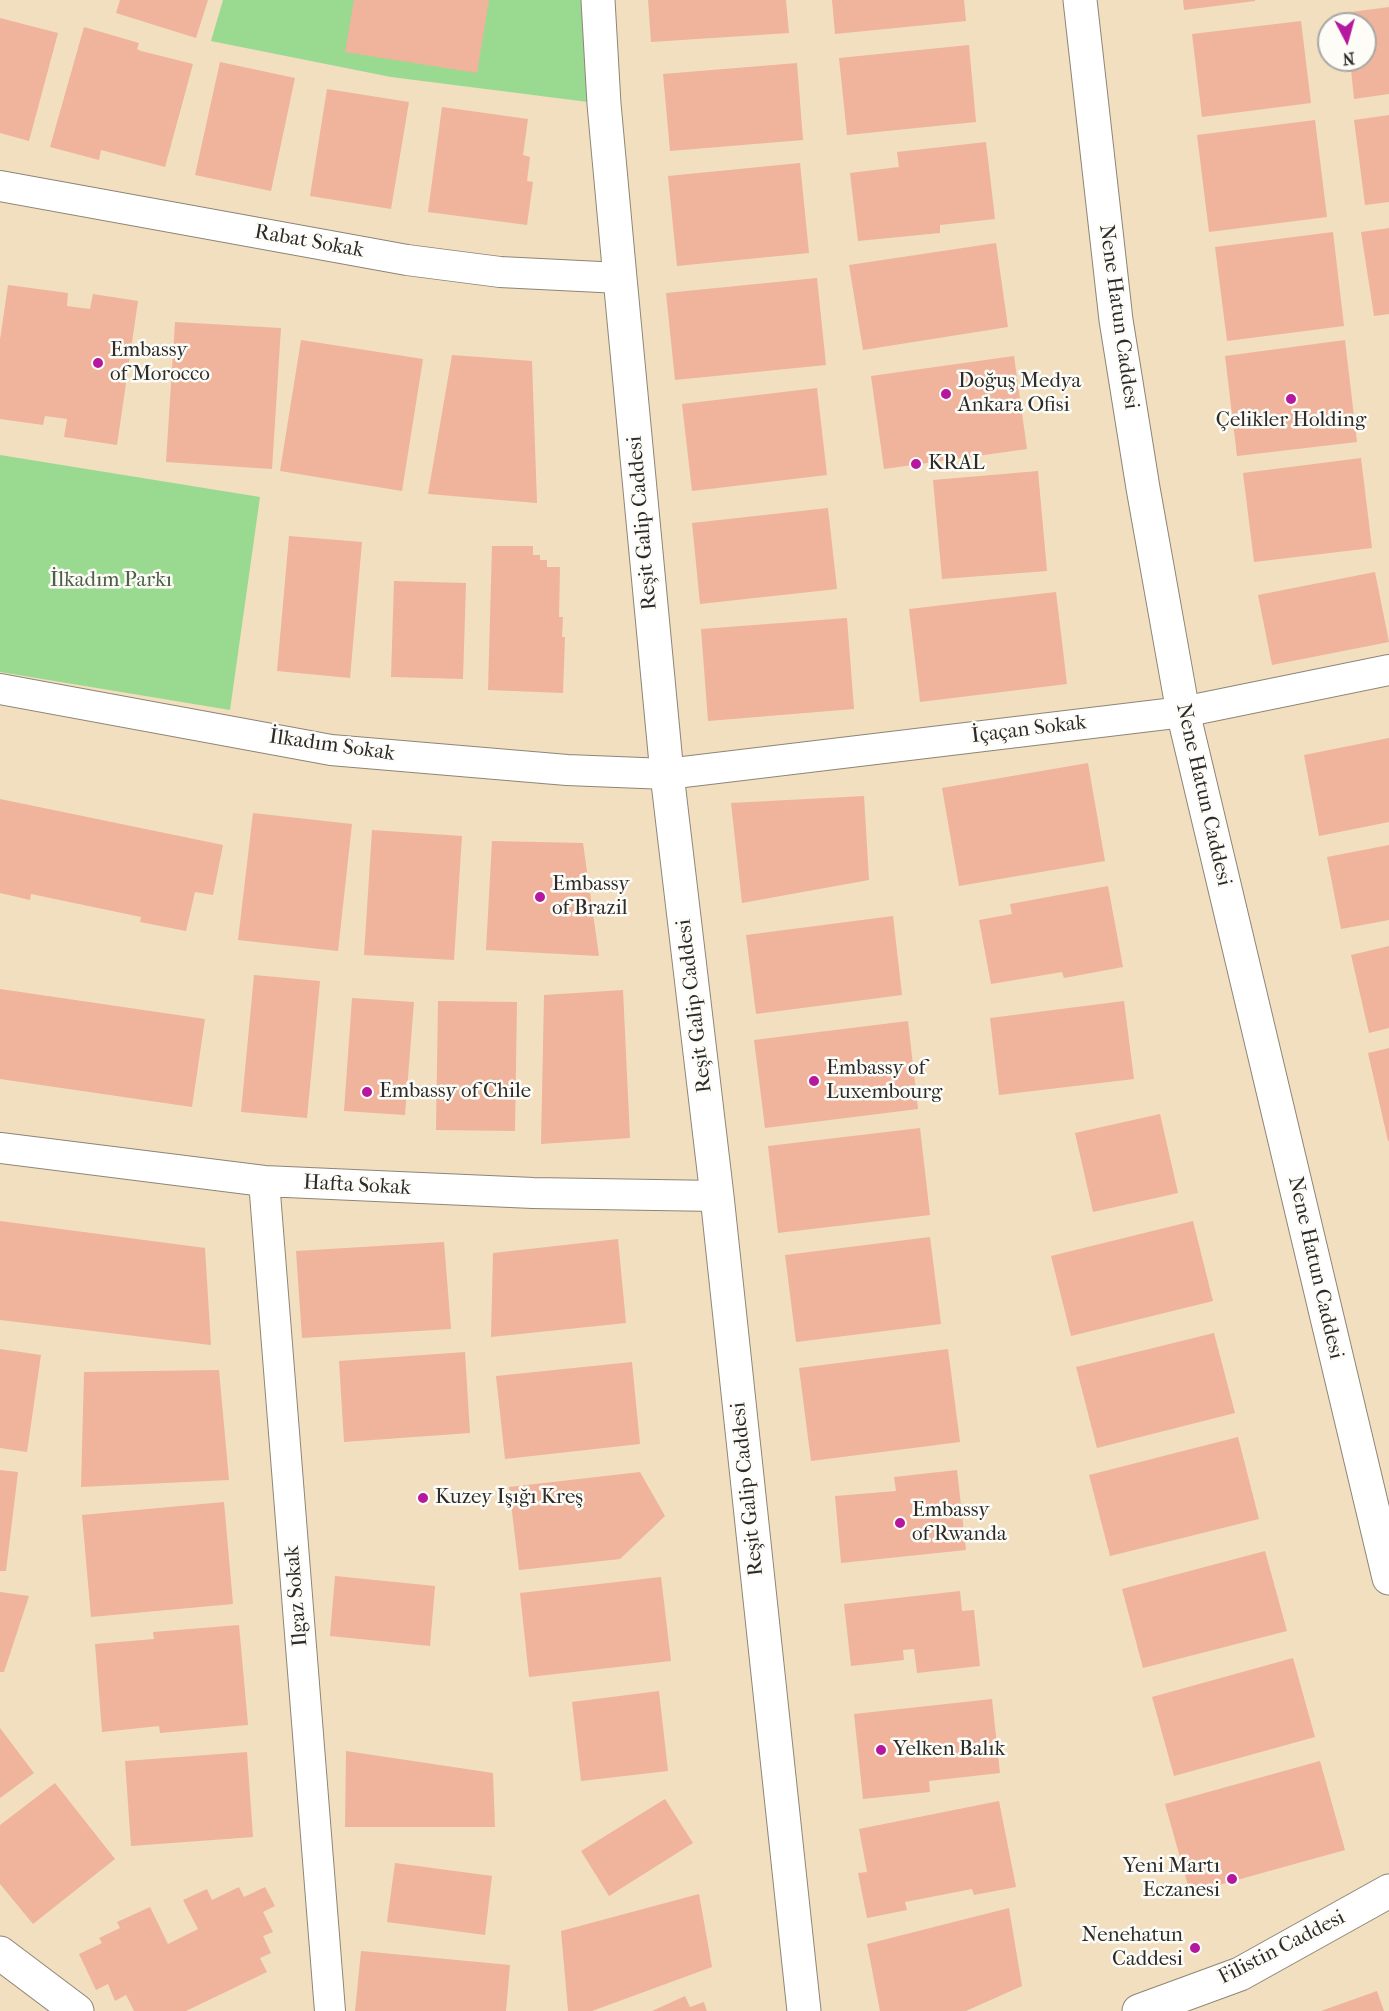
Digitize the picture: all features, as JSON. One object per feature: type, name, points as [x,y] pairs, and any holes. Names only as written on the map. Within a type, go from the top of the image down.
[{"type":"main road","name":"Reşit Galip Caddesi","points":[[598,0],[604,104],[667,774],[717,1196],[804,2011]]},
{"type":"main road","name":"Nene Hatun Caddesi","points":[[1080,0],[1116,320],[1183,712],[1389,1578]]},
{"type":"main road","name":"Filistin Caddesi","points":[[1139,2011],[1240,1974],[1389,1891]]},
{"type":"main road","points":[[0,1953],[77,2011]]},
{"type":"street","name":"Rabat Sokak","points":[[0,186],[407,260],[500,272],[620,278]]},
{"type":"street","name":"İçaçan Sokak","points":[[667,774],[1183,712],[1389,670]]},
{"type":"street","name":"İlkadım Sokak","points":[[0,689],[331,750],[567,770],[667,774]]},
{"type":"street","name":"Hafta Sokak","points":[[0,1148],[264,1181],[533,1193],[717,1196]]},
{"type":"street","name":"Ilgaz Sokak","points":[[264,1181],[330,2011]]},
{"type":"green space","points":[[223,0],[598,0],[604,104],[391,77],[211,41]]},
{"type":"green space","name":"İlkadım Parkı","points":[[0,455],[260,497],[230,710],[0,672]]},
{"type":"building","points":[[120,0],[208,0],[196,38],[116,13]]},
{"type":"building","points":[[354,0],[489,0],[477,73],[345,52]]},
{"type":"building","points":[[648,0],[786,0],[789,33],[651,42]]},
{"type":"building","points":[[832,0],[964,0],[966,21],[835,34]]},
{"type":"building","points":[[1183,0],[1255,0],[1255,1],[1184,10]]},
{"type":"building","points":[[1389,7],[1389,94],[1354,99],[1351,72],[1377,72],[1377,12],[1352,12]]},
{"type":"building","points":[[0,18],[58,33],[29,141],[0,133]]},
{"type":"building","points":[[1301,21],[1311,103],[1202,117],[1192,34]]},
{"type":"building","points":[[84,27],[139,43],[137,49],[141,51],[193,64],[165,167],[101,150],[99,160],[50,147]]},
{"type":"building","points":[[969,45],[976,122],[847,135],[839,58]]},
{"type":"building","points":[[220,62],[295,78],[271,191],[195,175]]},
{"type":"building","points":[[797,63],[803,140],[670,151],[663,74]]},
{"type":"building","points":[[327,89],[409,102],[391,209],[310,196]]},
{"type":"building","points":[[442,107],[528,119],[523,155],[530,157],[527,181],[533,182],[527,225],[428,212]]},
{"type":"building","points":[[1389,115],[1389,202],[1365,205],[1354,120]]},
{"type":"building","points":[[1315,120],[1327,217],[1209,232],[1197,135]]},
{"type":"building","points":[[986,142],[995,219],[940,225],[940,233],[858,241],[850,173],[899,167],[897,152]]},
{"type":"building","points":[[800,163],[809,253],[677,266],[668,176]]},
{"type":"building","points":[[1389,228],[1389,314],[1374,316],[1361,232]]},
{"type":"building","points":[[1333,232],[1344,326],[1227,341],[1215,247]]},
{"type":"building","points":[[996,243],[1008,327],[863,350],[849,265]]},
{"type":"building","points":[[817,278],[826,365],[675,380],[666,293]]},
{"type":"building","points":[[8,285],[68,293],[67,306],[90,309],[93,294],[138,301],[117,445],[64,437],[67,419],[45,416],[43,425],[0,419],[0,340]]},
{"type":"building","points":[[175,322],[281,328],[272,469],[166,462]]},
{"type":"building","points":[[301,340],[423,359],[402,491],[280,471]]},
{"type":"building","name":"Çelikler Holding","points":[[1345,340],[1357,442],[1237,456],[1225,356]]},
{"type":"building","points":[[452,355],[532,361],[537,503],[428,494]]},
{"type":"building","name":"Doğuş Medya Ankara Ofisi","points":[[1014,356],[1027,449],[884,469],[871,376]]},
{"type":"building","points":[[817,388],[827,475],[692,491],[682,404]]},
{"type":"building","points":[[1361,458],[1372,548],[1254,562],[1243,473]]},
{"type":"building","points":[[1038,471],[1047,571],[942,579],[933,480]]},
{"type":"building","points":[[828,508],[837,589],[700,604],[692,523]]},
{"type":"building","points":[[289,536],[362,542],[350,678],[277,671]]},
{"type":"building","points":[[492,546],[533,546],[533,555],[540,555],[540,560],[547,560],[547,567],[560,567],[559,617],[563,617],[562,637],[565,637],[563,693],[488,690]]},
{"type":"building","points":[[1375,572],[1389,642],[1272,665],[1258,595]]},
{"type":"building","points":[[394,581],[466,583],[463,679],[391,677]]},
{"type":"building","points":[[1056,592],[1067,684],[920,702],[909,609]]},
{"type":"building","points":[[847,618],[854,709],[708,721],[701,629]]},
{"type":"building","points":[[1389,738],[1389,822],[1319,836],[1304,755]]},
{"type":"building","points":[[1088,763],[1105,861],[959,886],[942,788]]},
{"type":"building","points":[[864,796],[869,880],[742,903],[731,803]]},
{"type":"building","points":[[0,799],[223,845],[213,895],[195,892],[186,931],[140,922],[141,917],[31,894],[30,900],[0,893]]},
{"type":"building","points":[[253,813],[352,824],[338,951],[238,940]]},
{"type":"building","points":[[372,830],[462,836],[454,960],[364,955]]},
{"type":"building","name":"Embassy of Brazil","points":[[492,841],[583,843],[599,956],[486,950]]},
{"type":"building","points":[[1389,845],[1389,920],[1341,929],[1327,857]]},
{"type":"building","points":[[1108,886],[1123,967],[1064,978],[1062,972],[991,984],[979,920],[1012,914],[1010,904]]},
{"type":"building","points":[[893,916],[902,995],[756,1014],[746,935]]},
{"type":"building","points":[[1389,946],[1389,1028],[1369,1033],[1351,955]]},
{"type":"building","points":[[254,975],[320,981],[307,1118],[241,1112]]},
{"type":"building","points":[[0,989],[205,1019],[192,1107],[0,1079]]},
{"type":"building","points":[[623,990],[630,1138],[541,1144],[544,995]]},
{"type":"building","points":[[352,998],[414,1002],[405,1115],[344,1111]]},
{"type":"building","points":[[438,1001],[517,1002],[515,1131],[436,1130]]},
{"type":"building","points":[[1124,1001],[1134,1079],[999,1095],[990,1018]]},
{"type":"building","points":[[908,1021],[918,1109],[765,1128],[754,1040]]},
{"type":"building","points":[[1389,1048],[1389,1141],[1388,1141],[1368,1053]]},
{"type":"building","points":[[1160,1114],[1178,1193],[1093,1212],[1075,1133]]},
{"type":"building","points":[[920,1128],[930,1215],[778,1233],[768,1146]]},
{"type":"building","points":[[0,1221],[205,1248],[211,1345],[0,1320]]},
{"type":"building","points":[[1193,1221],[1213,1301],[1071,1336],[1051,1256]]},
{"type":"building","points":[[930,1237],[941,1324],[796,1342],[785,1255]]},
{"type":"building","points":[[618,1239],[626,1323],[491,1337],[493,1253]]},
{"type":"building","points":[[444,1242],[451,1329],[302,1338],[296,1251]]},
{"type":"building","points":[[1214,1333],[1235,1413],[1097,1448],[1076,1367]]},
{"type":"building","points":[[0,1349],[41,1355],[27,1452],[0,1448]]},
{"type":"building","points":[[948,1349],[960,1442],[811,1461],[799,1368]]},
{"type":"building","points":[[465,1352],[470,1433],[344,1442],[339,1361]]},
{"type":"building","points":[[632,1362],[640,1444],[505,1459],[496,1376]]},
{"type":"building","points":[[219,1370],[229,1480],[81,1487],[84,1372]]},
{"type":"building","points":[[1238,1437],[1259,1519],[1110,1556],[1089,1475]]},
{"type":"building","points":[[0,1470],[18,1472],[6,1571],[0,1571]]},
{"type":"building","name":"Embassy of Rwanda","points":[[957,1470],[966,1550],[841,1563],[835,1496],[896,1491],[894,1477]]},
{"type":"building","points":[[640,1472],[665,1516],[620,1559],[519,1570],[509,1487]]},
{"type":"building","points":[[224,1502],[233,1604],[91,1617],[82,1515]]},
{"type":"building","points":[[1265,1551],[1287,1631],[1143,1668],[1122,1589]]},
{"type":"building","points":[[335,1576],[435,1586],[430,1646],[330,1636]]},
{"type":"building","points":[[661,1577],[671,1661],[529,1677],[520,1593]]},
{"type":"building","points":[[960,1591],[962,1611],[974,1610],[980,1666],[917,1673],[914,1649],[903,1650],[904,1660],[851,1666],[844,1604]]},
{"type":"building","points":[[0,1592],[29,1596],[4,1672],[0,1672]]},
{"type":"building","points":[[239,1625],[248,1725],[160,1733],[159,1726],[102,1732],[95,1644],[154,1639],[153,1632]]},
{"type":"building","points":[[1293,1658],[1315,1737],[1174,1776],[1152,1697]]},
{"type":"building","points":[[659,1691],[668,1771],[581,1781],[572,1702]]},
{"type":"building","points":[[992,1699],[1000,1773],[929,1781],[930,1792],[863,1799],[854,1714]]},
{"type":"building","points":[[0,1728],[34,1773],[0,1798]]},
{"type":"building","points":[[346,1751],[493,1773],[495,1827],[345,1827]]},
{"type":"building","points":[[247,1752],[253,1837],[131,1846],[125,1761]]},
{"type":"building","points":[[1320,1761],[1345,1850],[1190,1893],[1165,1804]]},
{"type":"building","points":[[55,1783],[115,1859],[33,1924],[0,1884],[0,1825]]},
{"type":"building","points":[[665,1799],[693,1843],[609,1896],[581,1851]]},
{"type":"building","points":[[999,1801],[1016,1887],[974,1895],[972,1889],[905,1902],[907,1910],[867,1918],[858,1873],[867,1872],[859,1829]]},
{"type":"building","points":[[395,1863],[492,1876],[485,1935],[387,1922]]},
{"type":"building","points":[[239,1887],[244,1897],[265,1887],[275,1906],[263,1912],[273,1932],[263,1936],[271,1953],[260,1958],[267,1972],[186,2011],[134,2011],[126,1995],[115,2001],[108,1984],[96,1990],[79,1954],[102,1943],[99,1938],[120,1928],[117,1922],[150,1907],[168,1944],[198,1929],[183,1900],[207,1889],[212,1900]]},
{"type":"building","points":[[699,1894],[712,1967],[592,2011],[568,2011],[561,1931]]},
{"type":"building","points":[[1009,1908],[1022,1986],[966,2011],[880,2011],[867,1944]]},
{"type":"building","points":[[361,1951],[510,1965],[506,2011],[355,2011]]},
{"type":"building","points":[[1377,1991],[1384,2011],[1321,2011]]},
{"type":"building","points":[[685,1996],[690,2007],[704,2002],[707,2011],[652,2011]]},
{"type":"place","name":"Embassy of Morocco","points":[[98,363]]},
{"type":"place","name":"Doğuş Medya Ankara Ofisi","points":[[946,394]]},
{"type":"place","name":"Çelikler Holding","points":[[1291,399]]},
{"type":"place","name":"KRAL","points":[[916,464]]},
{"type":"place","name":"Embassy of Brazil","points":[[540,897]]},
{"type":"place","name":"Embassy of Luxembourg","points":[[814,1081]]},
{"type":"place","name":"Embassy of Chile","points":[[367,1092]]},
{"type":"place","name":"Kuzey Işığı Kreş","points":[[423,1498]]},
{"type":"place","name":"Embassy of Rwanda","points":[[900,1523]]},
{"type":"place","name":"Yelken Balık","points":[[881,1750]]},
{"type":"place","name":"Yeni Martı Eczanesi","points":[[1232,1879]]},
{"type":"place","name":"Nenehatun Caddesi","points":[[1195,1948]]}]
